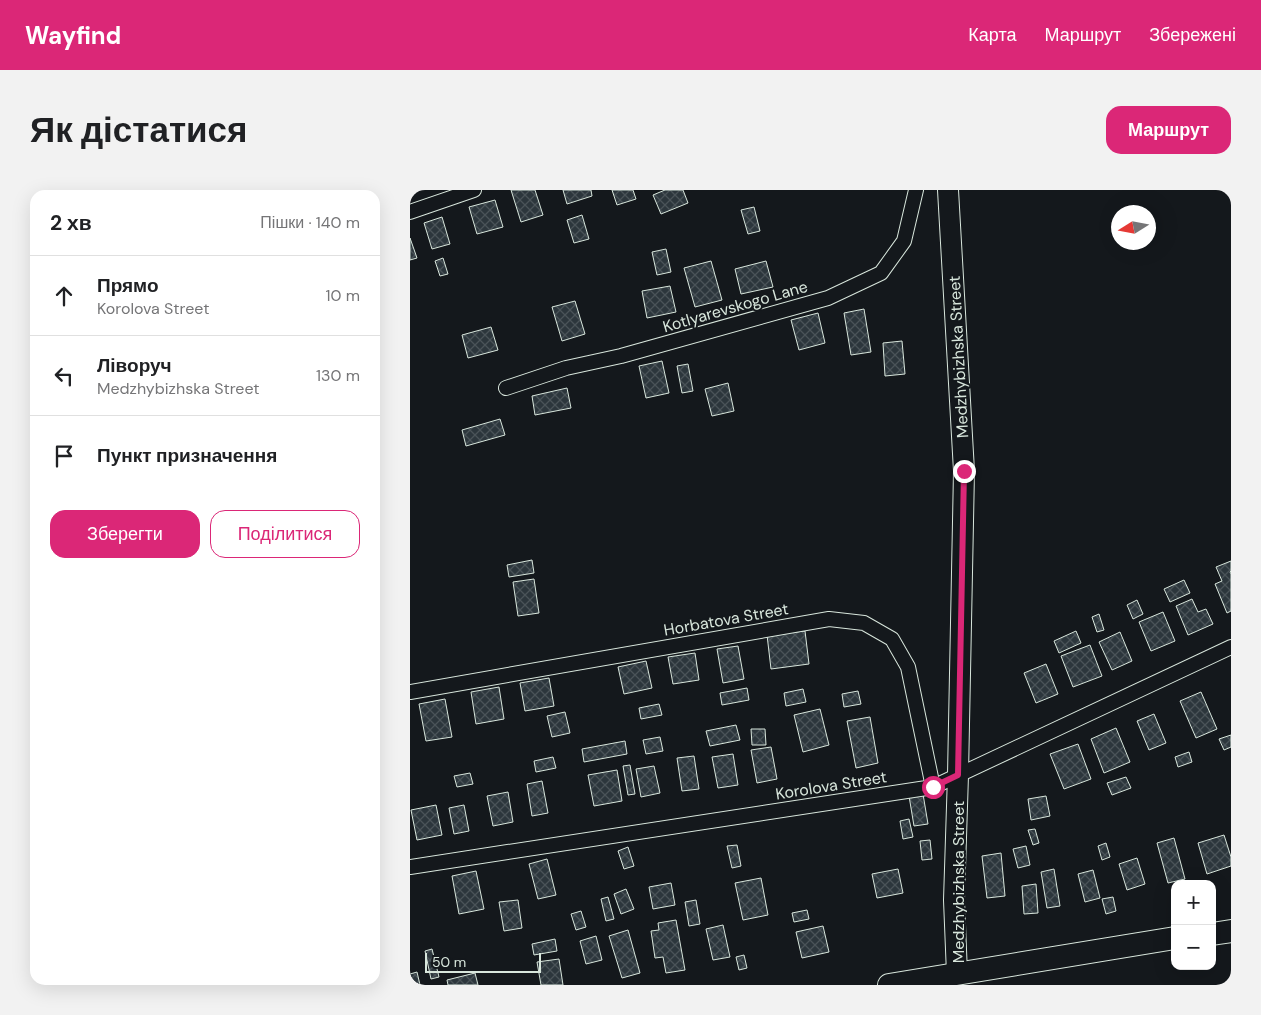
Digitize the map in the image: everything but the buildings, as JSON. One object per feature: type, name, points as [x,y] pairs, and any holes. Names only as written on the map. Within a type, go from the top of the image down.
[{"type":"main road","name":"Medzhybizhska Street","points":[[948,190],[964,471],[954,900],[957,974]]},
{"type":"main road","points":[[1216,933],[1231,931]]},
{"type":"main road","points":[[889,985],[1171,939]]},
{"type":"street","points":[[410,212],[474,190]]},
{"type":"street","name":"Kotlyarevskogo Lane","points":[[506,388],[566,368],[621,356],[828,298],[881,273],[904,240],[916,190]]},
{"type":"street","name":"Horbatova Street","points":[[410,692],[829,619],[864,623],[892,639],[908,667],[933,787]]},
{"type":"street","name":"Korolova Street","points":[[410,868],[933,787],[1231,647]]},
{"type":"route","points":[[933,787],[958,775],[964,471]]}]
